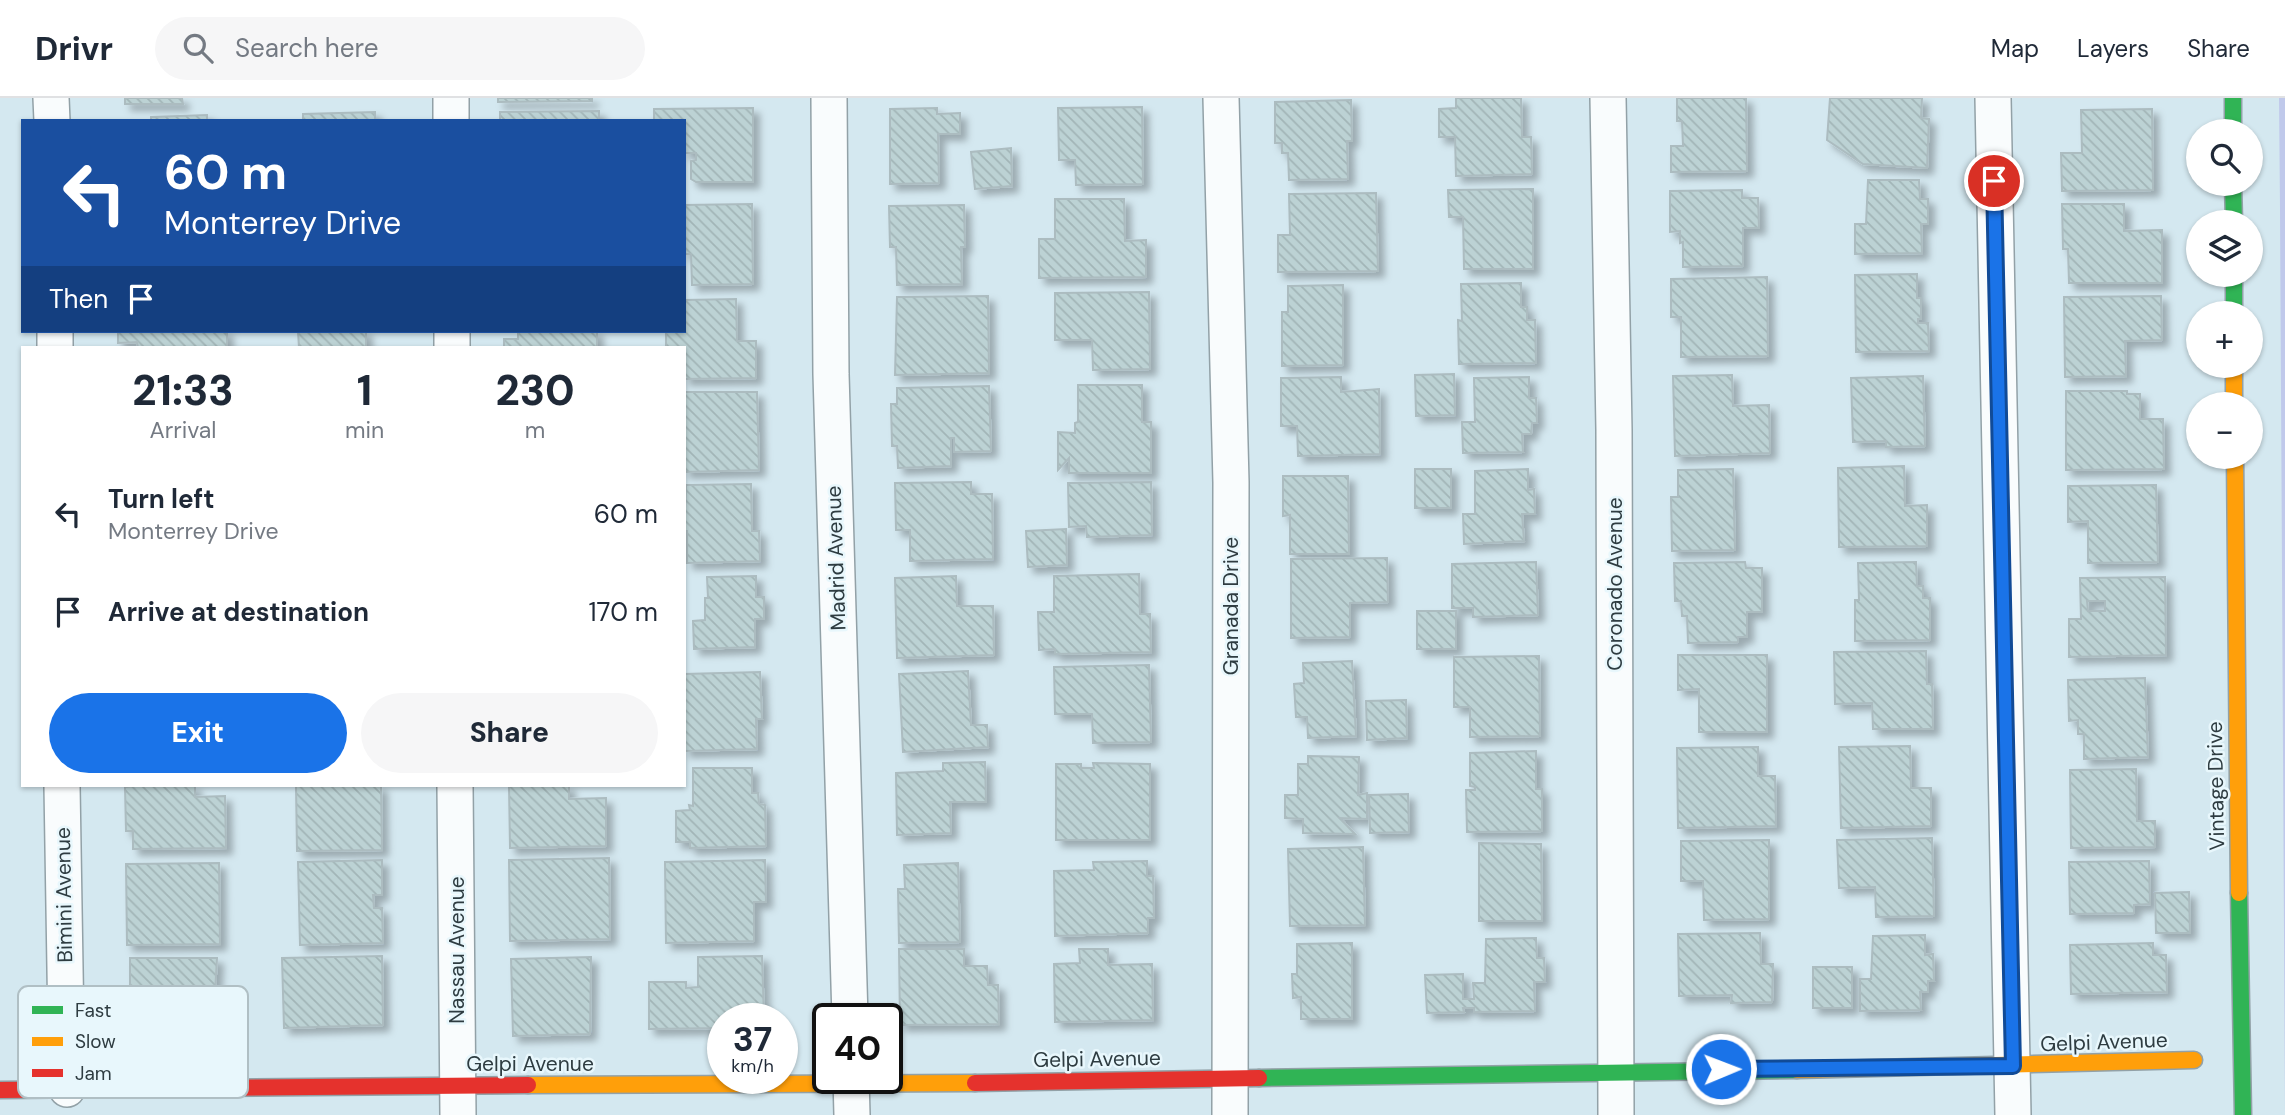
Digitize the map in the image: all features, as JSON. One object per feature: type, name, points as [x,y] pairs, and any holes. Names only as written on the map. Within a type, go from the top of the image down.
[{"type":"street","points":[[51,98],[52,119]]},
{"type":"street","points":[[451,98],[451,119]]},
{"type":"street","name":"Madrid Avenue","points":[[829,98],[831,374],[850,1003]]},
{"type":"street","name":"Granada Drive","points":[[1221,98],[1231,482],[1230,1115]]},
{"type":"street","name":"Coronado Avenue","points":[[1608,98],[1615,430],[1616,1115]]},
{"type":"street","points":[[1993,98],[2013,1115]]},
{"type":"street","points":[[2233,98],[2233,119]]},
{"type":"street","name":"Vintage Drive","points":[[2235,469],[2236,732],[2243,1115]]},
{"type":"street","name":"Bimini Avenue","points":[[62,787],[65,986]]},
{"type":"street","name":"Nassau Avenue","points":[[455,787],[458,1100]]},
{"type":"street","name":"Gelpi Avenue","points":[[903,1091],[1230,1078],[2013,1066],[2194,1060]]},
{"type":"street","name":"Gelpi Avenue","points":[[0,1090],[18,1090]]},
{"type":"street","name":"Gelpi Avenue","points":[[248,1094],[458,1100],[812,1094]]},
{"type":"water","points":[[2279,98],[2285,98],[2285,1115],[2280,209]]},
{"type":"building","points":[[125,98],[182,98],[183,104],[125,104]]},
{"type":"building","points":[[498,98],[592,98],[592,101],[498,102]]},
{"type":"building","points":[[1456,98],[1521,98],[1522,137],[1531,137],[1532,174],[1456,176],[1455,137],[1439,137],[1439,109],[1456,108]]},
{"type":"building","points":[[1677,98],[1746,98],[1747,171],[1671,172],[1671,146],[1683,146],[1682,121],[1677,121]]},
{"type":"building","points":[[1830,98],[1922,98],[1921,118],[1929,119],[1927,168],[1863,164],[1827,140]]},
{"type":"building","points":[[1351,100],[1352,141],[1347,141],[1348,179],[1289,180],[1288,153],[1282,153],[1282,143],[1275,143],[1275,102]]},
{"type":"building","points":[[1142,107],[1143,184],[1076,185],[1075,160],[1059,160],[1058,108]]},
{"type":"building","points":[[753,108],[753,182],[696,182],[691,179],[691,161],[696,160],[696,153],[686,153],[686,119],[654,119],[654,109]]},
{"type":"building","points":[[937,108],[937,114],[960,113],[960,134],[938,134],[939,183],[890,184],[890,109]]},
{"type":"building","points":[[2152,109],[2153,190],[2062,191],[2061,153],[2082,153],[2081,110]]},
{"type":"building","points":[[599,111],[599,119],[500,119],[500,112]]},
{"type":"building","points":[[375,112],[375,119],[303,119],[303,114]]},
{"type":"building","points":[[207,115],[207,119],[151,119]]},
{"type":"building","points":[[1011,148],[1012,186],[975,189],[971,152]]},
{"type":"building","points":[[1868,180],[1919,180],[1920,199],[1928,199],[1928,224],[1921,224],[1922,253],[1855,254],[1855,224],[1866,224]]},
{"type":"building","points":[[1533,189],[1533,269],[1464,269],[1463,217],[1449,217],[1448,190]]},
{"type":"building","points":[[1742,190],[1742,198],[1758,198],[1759,228],[1743,228],[1743,266],[1683,267],[1680,231],[1670,232],[1670,191]]},
{"type":"building","points":[[1376,193],[1378,271],[1278,272],[1278,235],[1290,235],[1289,194]]},
{"type":"building","points":[[1055,199],[1124,199],[1125,241],[1146,240],[1146,277],[1039,278],[1039,239],[1055,239]]},
{"type":"building","points":[[752,204],[753,284],[692,285],[691,254],[686,254],[686,205]]},
{"type":"building","points":[[2062,204],[2124,204],[2124,231],[2162,230],[2162,283],[2069,283],[2068,249],[2063,249]]},
{"type":"building","points":[[964,205],[962,284],[897,285],[896,247],[890,247],[889,206]]},
{"type":"building","points":[[1917,274],[1917,298],[1921,298],[1921,319],[1918,319],[1918,323],[1928,323],[1929,351],[1856,352],[1855,275]]},
{"type":"building","points":[[1767,277],[1768,356],[1681,357],[1681,317],[1671,317],[1671,279]]},
{"type":"building","points":[[1521,283],[1521,307],[1527,307],[1527,320],[1535,320],[1536,363],[1459,364],[1461,284]]},
{"type":"building","points":[[1343,285],[1343,365],[1282,366],[1282,312],[1288,312],[1288,286]]},
{"type":"building","points":[[1149,292],[1150,369],[1093,370],[1092,340],[1055,340],[1055,293]]},
{"type":"building","points":[[988,296],[989,373],[895,375],[897,297]]},
{"type":"building","points":[[2161,296],[2162,340],[2125,341],[2126,376],[2065,377],[2064,297]]},
{"type":"building","points":[[736,299],[737,341],[756,341],[756,378],[686,379],[686,346],[666,346],[666,333],[686,333],[686,300]]},
{"type":"building","points":[[118,333],[227,333],[227,346],[138,346],[137,342],[118,343]]},
{"type":"building","points":[[298,333],[366,333],[366,346],[299,346]]},
{"type":"building","points":[[518,333],[597,333],[597,346],[504,346],[504,339],[518,339]]},
{"type":"building","points":[[1454,374],[1455,415],[1416,416],[1415,375]]},
{"type":"building","points":[[1732,375],[1733,406],[1769,405],[1770,453],[1675,456],[1673,376]]},
{"type":"building","points":[[1923,376],[1925,446],[1886,447],[1886,441],[1853,442],[1851,378]]},
{"type":"building","points":[[1341,377],[1341,392],[1379,389],[1380,454],[1298,456],[1297,426],[1281,426],[1281,378]]},
{"type":"building","points":[[1529,377],[1529,398],[1536,398],[1537,423],[1532,423],[1531,434],[1522,434],[1523,452],[1463,453],[1462,422],[1475,422],[1474,378]]},
{"type":"building","points":[[1078,385],[1142,385],[1142,422],[1151,422],[1151,473],[1069,473],[1069,458],[1058,470],[1058,432],[1075,433],[1075,423],[1078,422]]},
{"type":"building","points":[[989,386],[991,451],[954,452],[954,438],[951,438],[951,466],[898,468],[897,446],[892,446],[891,404],[897,404],[897,388]]},
{"type":"building","points":[[2066,391],[2127,391],[2127,394],[2140,394],[2140,419],[2163,419],[2164,469],[2066,470]]},
{"type":"building","points":[[686,392],[757,392],[759,470],[686,472]]},
{"type":"building","points":[[1904,466],[1905,506],[1927,505],[1927,546],[1839,547],[1838,468]]},
{"type":"building","points":[[1415,469],[1451,469],[1451,508],[1415,508]]},
{"type":"building","points":[[1528,469],[1528,490],[1534,489],[1535,514],[1522,514],[1524,541],[1464,544],[1463,514],[1475,514],[1475,471]]},
{"type":"building","points":[[1733,469],[1735,550],[1672,551],[1671,497],[1678,497],[1678,470]]},
{"type":"building","points":[[1283,476],[1348,476],[1349,554],[1290,554],[1290,515],[1283,516]]},
{"type":"building","points":[[971,482],[971,494],[992,494],[993,559],[910,561],[910,530],[896,530],[895,483]]},
{"type":"building","points":[[1151,482],[1152,535],[1087,537],[1086,526],[1069,527],[1068,483]]},
{"type":"building","points":[[751,484],[752,531],[759,531],[760,561],[687,563],[686,485]]},
{"type":"building","points":[[2156,485],[2158,562],[2088,563],[2088,521],[2068,522],[2068,486]]},
{"type":"building","points":[[1066,529],[1067,565],[1028,567],[1026,531]]},
{"type":"building","points":[[1387,558],[1388,602],[1350,603],[1350,637],[1291,638],[1291,559]]},
{"type":"building","points":[[1536,562],[1538,615],[1473,617],[1473,608],[1452,608],[1452,564]]},
{"type":"building","points":[[1745,562],[1746,568],[1762,568],[1762,612],[1747,612],[1747,637],[1738,637],[1738,642],[1688,643],[1687,616],[1682,616],[1681,601],[1675,601],[1674,563]]},
{"type":"building","points":[[1916,562],[1917,586],[1923,586],[1923,598],[1930,598],[1930,640],[1855,641],[1855,600],[1859,600],[1858,563]]},
{"type":"building","points":[[1139,574],[1140,614],[1150,614],[1151,652],[1055,654],[1055,649],[1039,650],[1038,612],[1054,612],[1054,576]]},
{"type":"building","points":[[756,576],[756,597],[764,597],[764,619],[755,619],[755,647],[694,649],[693,621],[705,620],[707,577]]},
{"type":"building","points":[[956,576],[957,606],[993,606],[994,655],[897,658],[895,578]]},
{"type":"building","points":[[2165,577],[2166,655],[2069,657],[2069,619],[2081,619],[2080,578]],"holes":[[[2087,601],[2105,601],[2105,611],[2088,611]]]},
{"type":"building","points":[[1417,611],[1456,611],[1456,649],[1417,649]]},
{"type":"building","points":[[1926,651],[1927,684],[1932,684],[1933,729],[1873,729],[1872,703],[1835,704],[1834,652]]},
{"type":"building","points":[[1678,655],[1767,655],[1767,732],[1699,732],[1699,689],[1678,690]]},
{"type":"building","points":[[1539,656],[1540,736],[1470,737],[1470,707],[1454,707],[1454,657]]},
{"type":"building","points":[[1352,661],[1356,736],[1308,738],[1307,717],[1296,717],[1294,684],[1304,683],[1303,663]]},
{"type":"building","points":[[1149,665],[1151,742],[1093,743],[1092,714],[1055,714],[1054,667]]},
{"type":"building","points":[[968,671],[971,725],[987,725],[988,747],[903,752],[899,674]]},
{"type":"building","points":[[760,672],[762,719],[756,719],[757,749],[686,751],[686,674]]},
{"type":"building","points":[[2145,678],[2148,757],[2084,759],[2084,734],[2078,734],[2078,720],[2069,721],[2068,680]]},
{"type":"building","points":[[1406,700],[1407,738],[1367,740],[1366,701]]},
{"type":"building","points":[[1910,746],[1911,788],[1931,788],[1931,826],[1841,828],[1839,747]]},
{"type":"building","points":[[1758,747],[1758,776],[1775,776],[1776,826],[1678,828],[1677,748]]},
{"type":"building","points":[[1536,751],[1536,789],[1542,789],[1542,831],[1467,832],[1466,790],[1475,790],[1475,787],[1470,786],[1470,753]]},
{"type":"building","points":[[1308,756],[1359,757],[1358,795],[1367,793],[1367,819],[1340,818],[1355,834],[1303,833],[1303,819],[1285,818],[1285,795],[1298,795],[1298,764],[1308,764]]},
{"type":"building","points":[[985,762],[986,802],[950,802],[951,833],[897,835],[896,773],[943,771],[943,763]]},
{"type":"building","points":[[1093,763],[1150,764],[1150,840],[1056,840],[1056,764],[1081,764],[1081,768],[1094,768]]},
{"type":"building","points":[[693,768],[752,768],[752,793],[758,793],[759,804],[765,805],[766,846],[690,848],[690,842],[676,842],[676,811],[690,810],[689,805],[693,806]]},
{"type":"building","points":[[2136,769],[2137,821],[2155,821],[2155,847],[2071,848],[2070,770]]},
{"type":"building","points":[[125,787],[195,787],[195,797],[225,796],[226,848],[133,849],[133,831],[126,831]]},
{"type":"building","points":[[296,787],[381,787],[382,850],[297,851]]},
{"type":"building","points":[[509,787],[569,787],[569,799],[606,798],[606,846],[510,848]]},
{"type":"building","points":[[1408,794],[1409,832],[1370,833],[1369,795]]},
{"type":"building","points":[[1932,838],[1934,916],[1876,917],[1875,887],[1839,888],[1837,840]]},
{"type":"building","points":[[1769,840],[1769,919],[1704,920],[1703,881],[1681,881],[1681,841]]},
{"type":"building","points":[[1479,843],[1541,844],[1542,921],[1479,921]]},
{"type":"building","points":[[1363,847],[1365,925],[1290,926],[1288,849]]},
{"type":"building","points":[[609,858],[610,939],[510,941],[509,860]]},
{"type":"building","points":[[382,860],[382,895],[373,895],[374,908],[382,908],[383,943],[300,945],[298,862]]},
{"type":"building","points":[[765,860],[766,902],[754,902],[754,941],[666,943],[665,862]]},
{"type":"building","points":[[1147,861],[1147,876],[1153,876],[1154,918],[1148,918],[1148,933],[1055,936],[1054,871],[1094,870],[1093,862]]},
{"type":"building","points":[[2149,861],[2150,904],[2134,905],[2134,913],[2070,914],[2069,862]]},
{"type":"building","points":[[219,863],[220,944],[127,945],[126,864]]},
{"type":"building","points":[[958,863],[960,942],[899,943],[898,889],[905,889],[904,865]]},
{"type":"building","points":[[2189,892],[2190,933],[2156,933],[2155,893]]},
{"type":"building","points":[[1760,933],[1761,964],[1773,964],[1772,1002],[1731,1003],[1732,995],[1679,996],[1678,934]]},
{"type":"building","points":[[1925,935],[1925,955],[1933,954],[1934,981],[1928,981],[1928,992],[1920,992],[1921,1010],[1860,1011],[1860,979],[1871,979],[1873,936]]},
{"type":"building","points":[[1536,938],[1537,958],[1544,958],[1545,982],[1534,982],[1535,1011],[1474,1012],[1474,1008],[1463,1008],[1464,1012],[1427,1013],[1425,975],[1463,974],[1463,999],[1474,999],[1473,983],[1485,983],[1486,939]]},
{"type":"building","points":[[1352,943],[1352,1019],[1301,1019],[1301,997],[1293,998],[1292,974],[1297,974],[1297,944]]},
{"type":"building","points":[[2153,943],[2153,955],[2166,955],[2167,992],[2071,994],[2070,945]]},
{"type":"building","points":[[899,949],[964,949],[964,966],[987,966],[988,985],[998,985],[999,1024],[903,1025],[903,1003],[900,1003]]},
{"type":"building","points":[[1079,949],[1108,949],[1108,965],[1152,964],[1153,1020],[1055,1022],[1054,964],[1080,963]]},
{"type":"building","points":[[382,956],[383,1025],[284,1028],[282,958]]},
{"type":"building","points":[[762,956],[764,1003],[707,1003],[707,1028],[649,1029],[649,982],[686,982],[686,988],[698,987],[698,957]]},
{"type":"building","points":[[591,957],[590,1034],[513,1036],[511,959]]},
{"type":"building","points":[[130,958],[217,958],[215,986],[130,986]]},
{"type":"building","points":[[1813,967],[1852,967],[1852,1008],[1813,1008]]},
{"type":"traffic: fast","points":[[2233,98],[2233,119]]},
{"type":"traffic: fast","points":[[2233,196],[2234,210]]},
{"type":"traffic: fast","points":[[2234,287],[2234,301]]},
{"type":"traffic: fast","points":[[2239,893],[2243,1115]]},
{"type":"traffic: fast","points":[[1259,1078],[1797,1070]]},
{"type":"traffic: slow","points":[[2234,378],[2234,392]]},
{"type":"traffic: slow","points":[[2235,469],[2239,893]]},
{"type":"traffic: slow","points":[[1797,1070],[2194,1060]]},
{"type":"traffic: slow","points":[[528,1085],[975,1083]]},
{"type":"traffic: jam","points":[[975,1083],[1259,1078]]},
{"type":"traffic: jam","points":[[248,1088],[528,1085]]},
{"type":"traffic: jam","points":[[0,1090],[18,1090]]},
{"type":"route","points":[[1721,1069],[2013,1066],[1994,181]]}]
